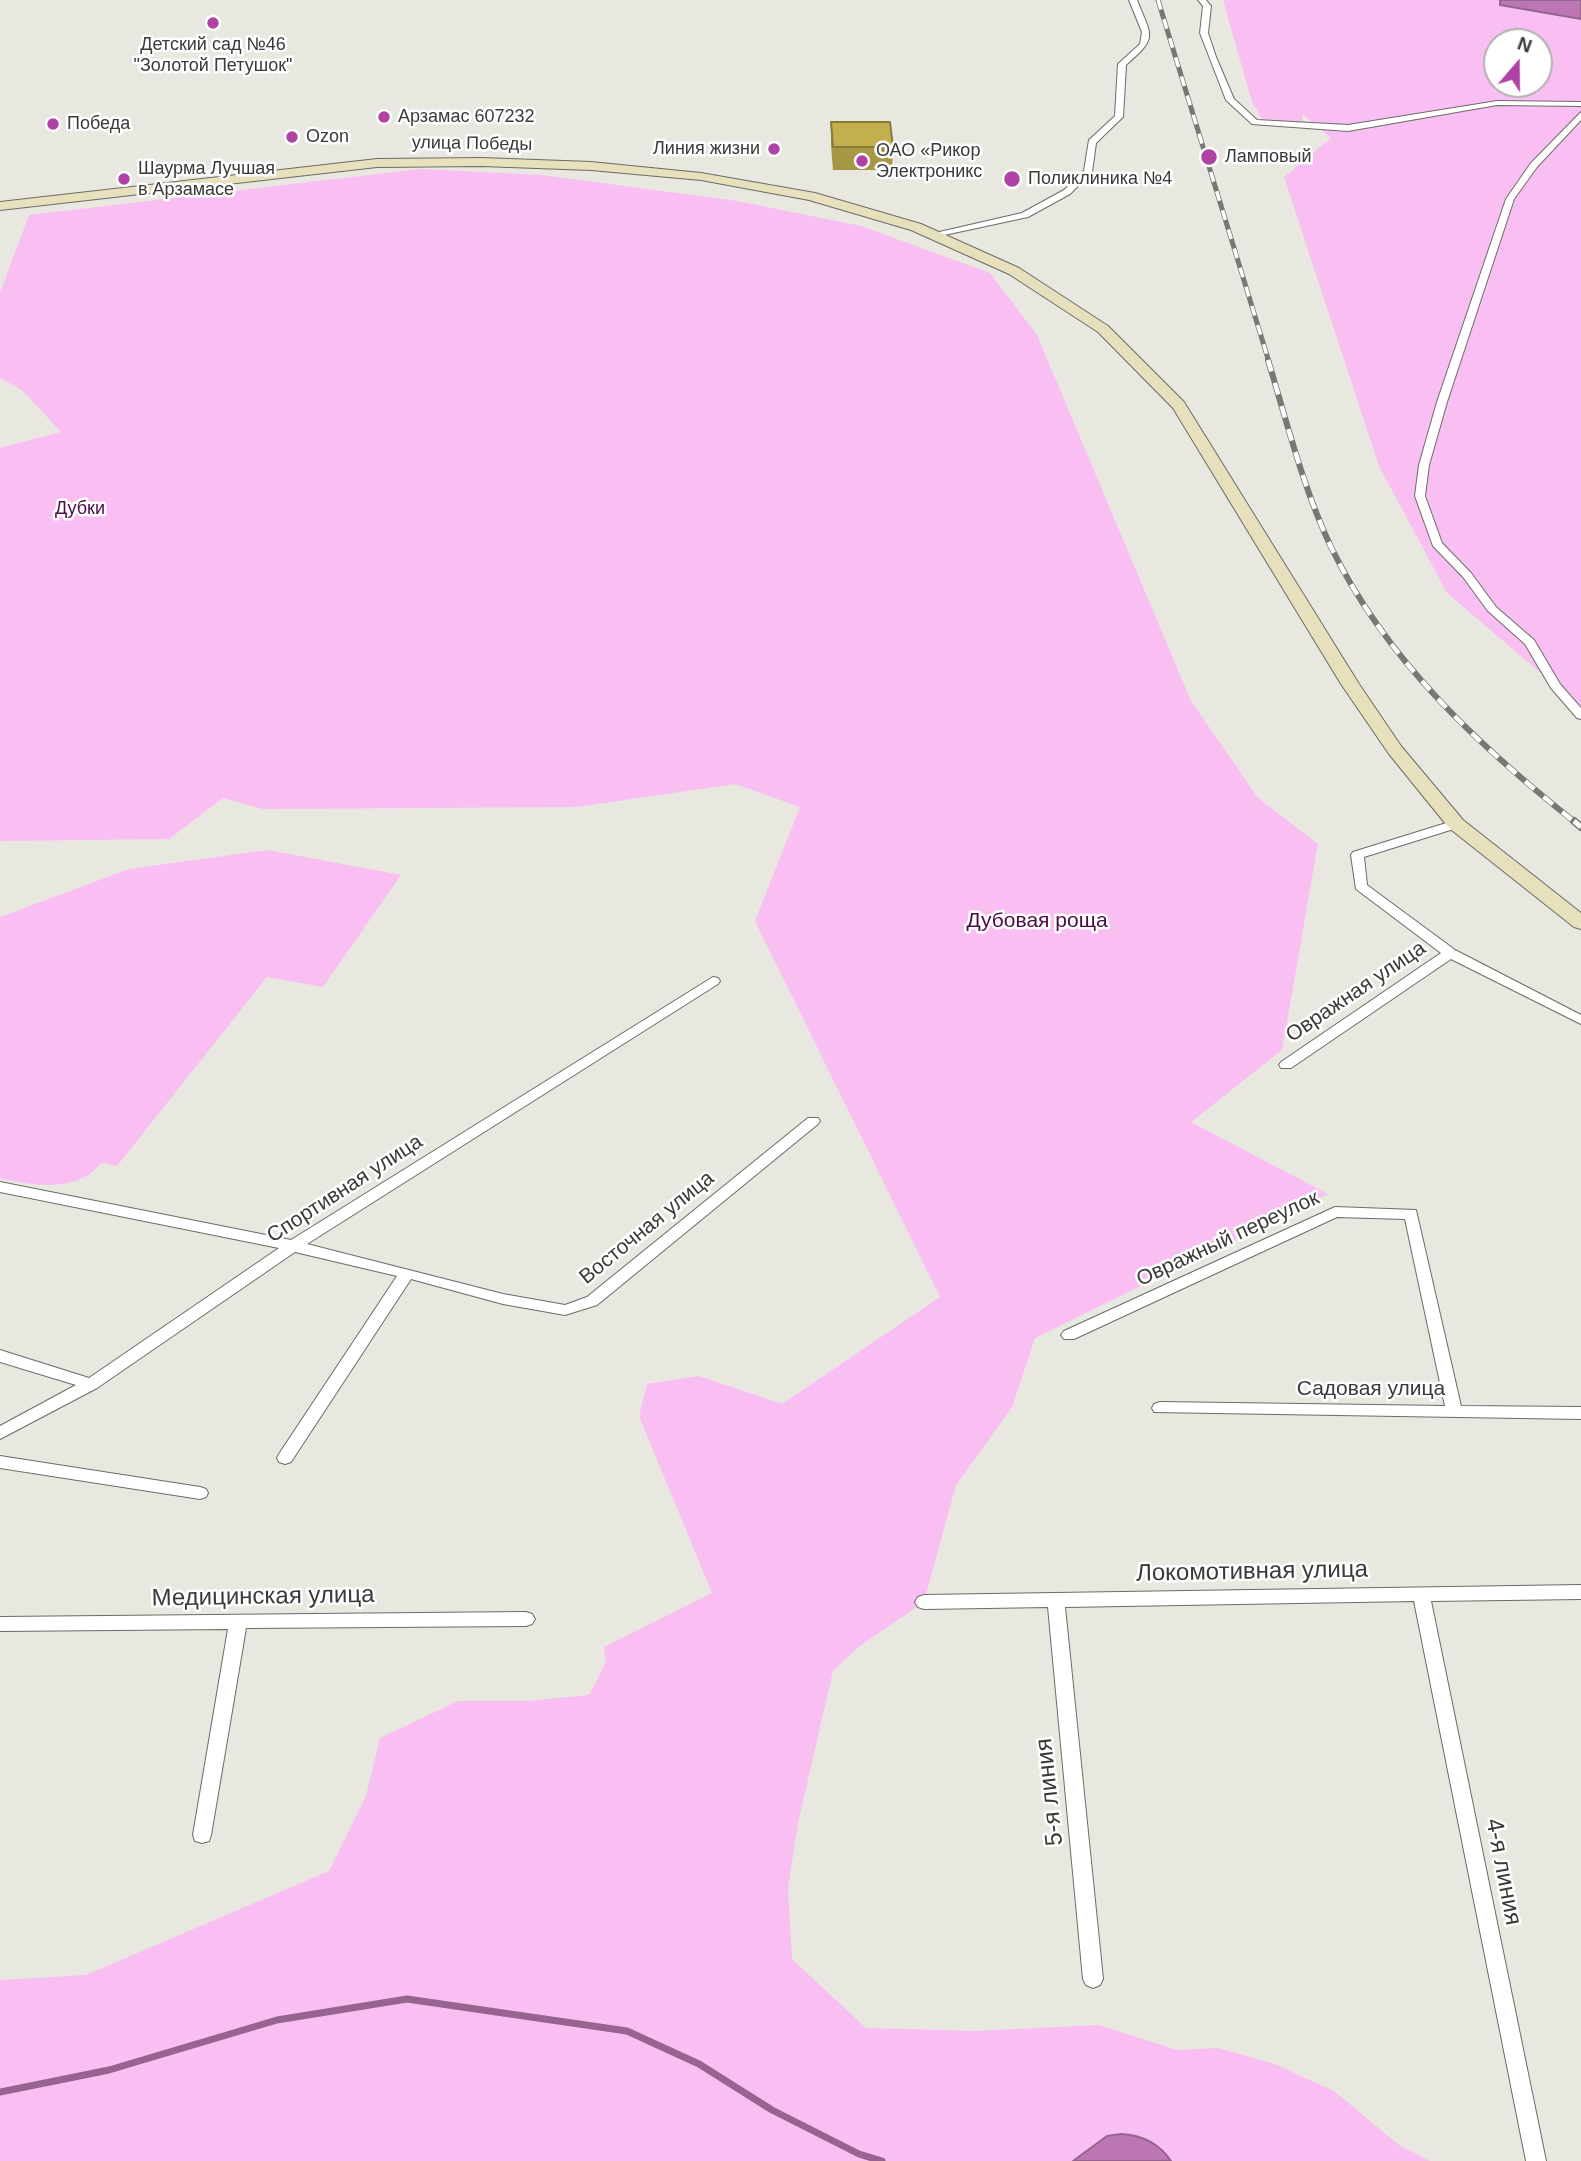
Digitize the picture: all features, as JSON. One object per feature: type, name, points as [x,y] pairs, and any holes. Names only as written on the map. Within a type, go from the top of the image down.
[{"type":"street","points":[[938,234],[1025,215],[1067,192],[1088,172],[1092,142],[1119,117],[1122,64],[1144,45],[1146,32],[1133,0]]},
{"type":"street","points":[[1202,0],[1207,6],[1204,33],[1230,100],[1255,122],[1348,128],[1497,103],[1581,104]]},
{"type":"street","points":[[1581,115],[1543,152],[1523,176],[1510,200],[1442,402],[1424,465],[1420,496],[1437,544],[1467,575],[1492,609],[1530,642],[1555,686],[1581,715]]},
{"type":"street","name":"улица Победы","points":[[0,206],[377,163],[484,162],[604,168],[777,190],[860,209],[938,234],[992,258],[1046,289],[1108,332],[1153,373],[1179,405],[1374,722],[1456,824],[1581,923]]},
{"type":"street","points":[[1456,824],[1357,855],[1361,886],[1450,953],[1581,1020]]},
{"type":"street","name":"Овражная улица","points":[[1286,1065],[1450,953]]},
{"type":"street","name":"Спортивная улица","points":[[0,1433],[91,1384],[293,1246],[713,981]]},
{"type":"street","name":"Восточная улица","points":[[0,1187],[293,1246],[503,1299],[565,1310],[592,1301],[813,1121]]},
{"type":"street","name":"Овражный переулок","points":[[1069,1335],[1335,1212],[1411,1214],[1454,1411]]},
{"type":"street","points":[[285,1458],[407,1273]]},
{"type":"street","points":[[0,1356],[91,1384]]},
{"type":"street","name":"Садовая улица","points":[[1160,1408],[1581,1413]]},
{"type":"street","points":[[0,1462],[200,1493]]},
{"type":"street","name":"Локомотивная улица","points":[[924,1602],[1581,1592]]},
{"type":"street","name":"4-я линия","points":[[1421,1593],[1536,2161]]},
{"type":"street","name":"5-я линия","points":[[1056,1601],[1093,1979]]},
{"type":"street","name":"Медицинская улица","points":[[0,1624],[526,1619]]},
{"type":"street","points":[[202,1835],[238,1622]]},
{"type":"green space","points":[[1223,0],[1500,0],[1501,5],[1581,19],[1581,707],[1447,593],[1379,466],[1284,177],[1331,138],[1302,114],[1303,123],[1262,119],[1252,102]]},
{"type":"green space","points":[[420,169],[542,175],[737,201],[861,226],[990,273],[1037,335],[1191,701],[1258,798],[1318,844],[1282,1050],[1191,1122],[1328,1194],[1035,1338],[1012,1407],[956,1485],[924,1602],[857,1648],[833,1671],[798,1823],[788,1888],[792,1959],[866,2028],[975,2031],[1099,2025],[1177,2050],[1218,2048],[1272,2063],[1334,2091],[1399,2145],[1430,2161],[1171,2161],[1149,2139],[1124,2136],[1098,2144],[1073,2161],[0,2161],[0,1980],[86,1975],[329,1871],[366,1796],[380,1738],[458,1701],[527,1701],[589,1695],[606,1662],[604,1647],[712,1593],[639,1416],[647,1384],[699,1376],[782,1404],[940,1297],[755,921],[800,807],[735,784],[577,807],[263,809],[223,798],[169,839],[0,841],[0,448],[61,432],[22,390],[0,378],[0,293],[29,215]]},
{"type":"green space","points":[[268,850],[401,875],[323,987],[267,977],[117,1166],[101,1163],[80,1179],[54,1185],[0,1178],[0,917],[129,869]]},
{"type":"shaded area","points":[[1500,0],[1581,0],[1581,19],[1500,5]]},
{"type":"shaded area","points":[[1121,2134],[1149,2141],[1161,2149],[1171,2161],[1073,2161],[1107,2136]]},
{"type":"building","points":[[831,122],[890,122],[893,147],[833,147]]},
{"type":"waterway","points":[[0,2092],[109,2070],[277,2020],[407,1999],[627,2031],[699,2064],[772,2110],[859,2154],[882,2161]]},
{"type":"railway","points":[[1158,0],[1269,362]]},
{"type":"railway","points":[[1268,360],[1312,502],[1331,547],[1353,588],[1407,664],[1470,732],[1576,823]]},
{"type":"railway","points":[[1574,821],[1581,827]]},
{"type":"place","name":"Детский сад №46 \"Золотой Петушок\"","points":[[213,23]]},
{"type":"place","name":"Арзамас 607232","points":[[384,117]]},
{"type":"place","name":"Победа","points":[[53,124]]},
{"type":"place","name":"Ozon","points":[[292,137]]},
{"type":"place","name":"Линия жизни","points":[[774,149]]},
{"type":"place","name":"Ламповый","points":[[1209,157]]},
{"type":"place","name":"ОАО «Рикор Электроникс","points":[[862,161]]},
{"type":"place","name":"Шаурма Лучшая в Арзамасе","points":[[124,179]]},
{"type":"place","name":"Поликлиника №4","points":[[1012,179]]},
{"type":"park label","name":"Дубки","points":[[80,509]]},
{"type":"park label","name":"Дубовая роща","points":[[1037,921]]}]
